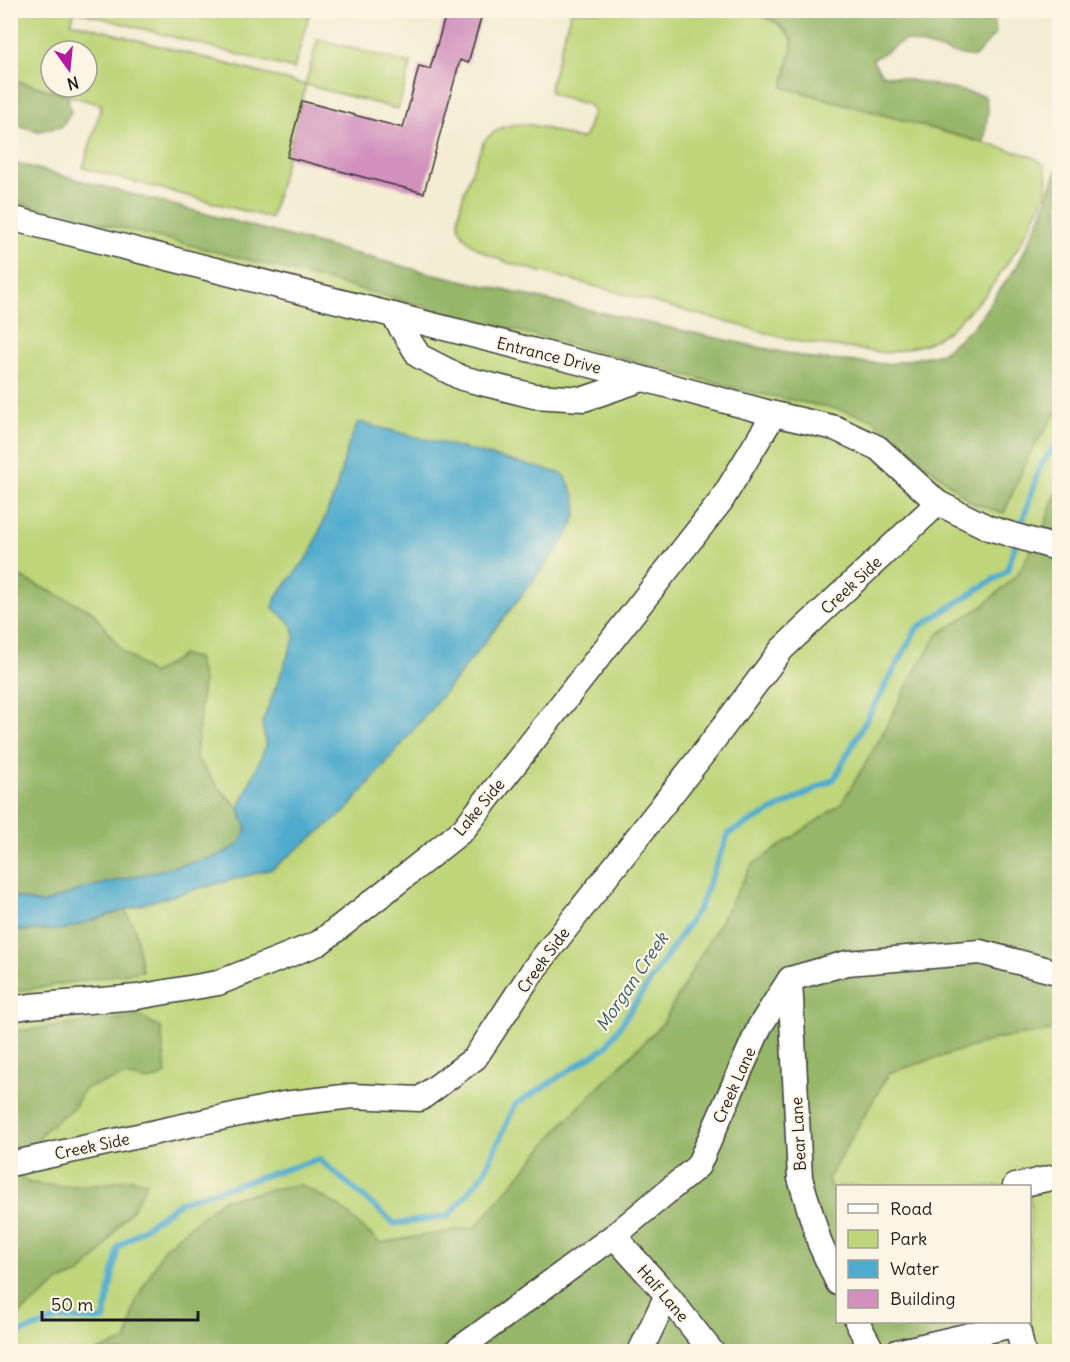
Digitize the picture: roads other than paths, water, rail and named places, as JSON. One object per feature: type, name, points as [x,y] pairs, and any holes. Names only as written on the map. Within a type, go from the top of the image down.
[{"type":"lane","name":"Entrance Drive","points":[[10,218],[835,428],[878,448],[938,503],[989,528],[1055,548]]},
{"type":"lane","points":[[393,315],[419,356],[462,378],[534,396],[584,399],[643,379]]},
{"type":"lane","name":"Lake Side","points":[[10,1009],[137,997],[218,983],[319,943],[381,895],[463,830],[721,501],[774,414]]},
{"type":"lane","name":"Creek Side","points":[[10,1164],[284,1104],[352,1096],[420,1100],[475,1058],[534,969],[782,649],[938,503]]},
{"type":"lane","points":[[790,979],[847,963],[980,952],[1059,973]]},
{"type":"lane","name":"Creek Lane","points":[[455,1352],[614,1236],[698,1166],[760,1026],[790,979]]},
{"type":"lane","name":"Bear Lane","points":[[790,979],[801,1178],[829,1241],[836,1278]]},
{"type":"lane","points":[[1019,1185],[1059,1176]]},
{"type":"lane","name":"Half Lane","points":[[614,1236],[667,1295],[712,1352]]},
{"type":"lane","points":[[640,1352],[667,1295]]},
{"type":"lane","points":[[858,1323],[873,1352]]},
{"type":"lane","points":[[897,1352],[1017,1324],[1023,1352]]},
{"type":"water","points":[[358,422],[563,474],[576,500],[576,516],[573,524],[563,542],[456,679],[346,811],[272,869],[153,901],[62,930],[11,930],[11,896],[43,904],[82,889],[215,857],[239,845],[247,829],[239,808],[266,746],[262,723],[295,637],[292,625],[273,608],[276,597],[310,554],[335,493],[348,446]]},
{"type":"waterway","name":"Morgan Creek","points":[[1019,532],[1041,464],[1060,440]]},
{"type":"waterway","name":"Morgan Creek","points":[[10,1348],[17,1334],[59,1319],[104,1320],[118,1247],[180,1202],[319,1159],[395,1224],[449,1216],[484,1173],[515,1105],[606,1047],[699,908],[729,833],[834,779],[917,628],[1007,571],[1016,542]]}]
